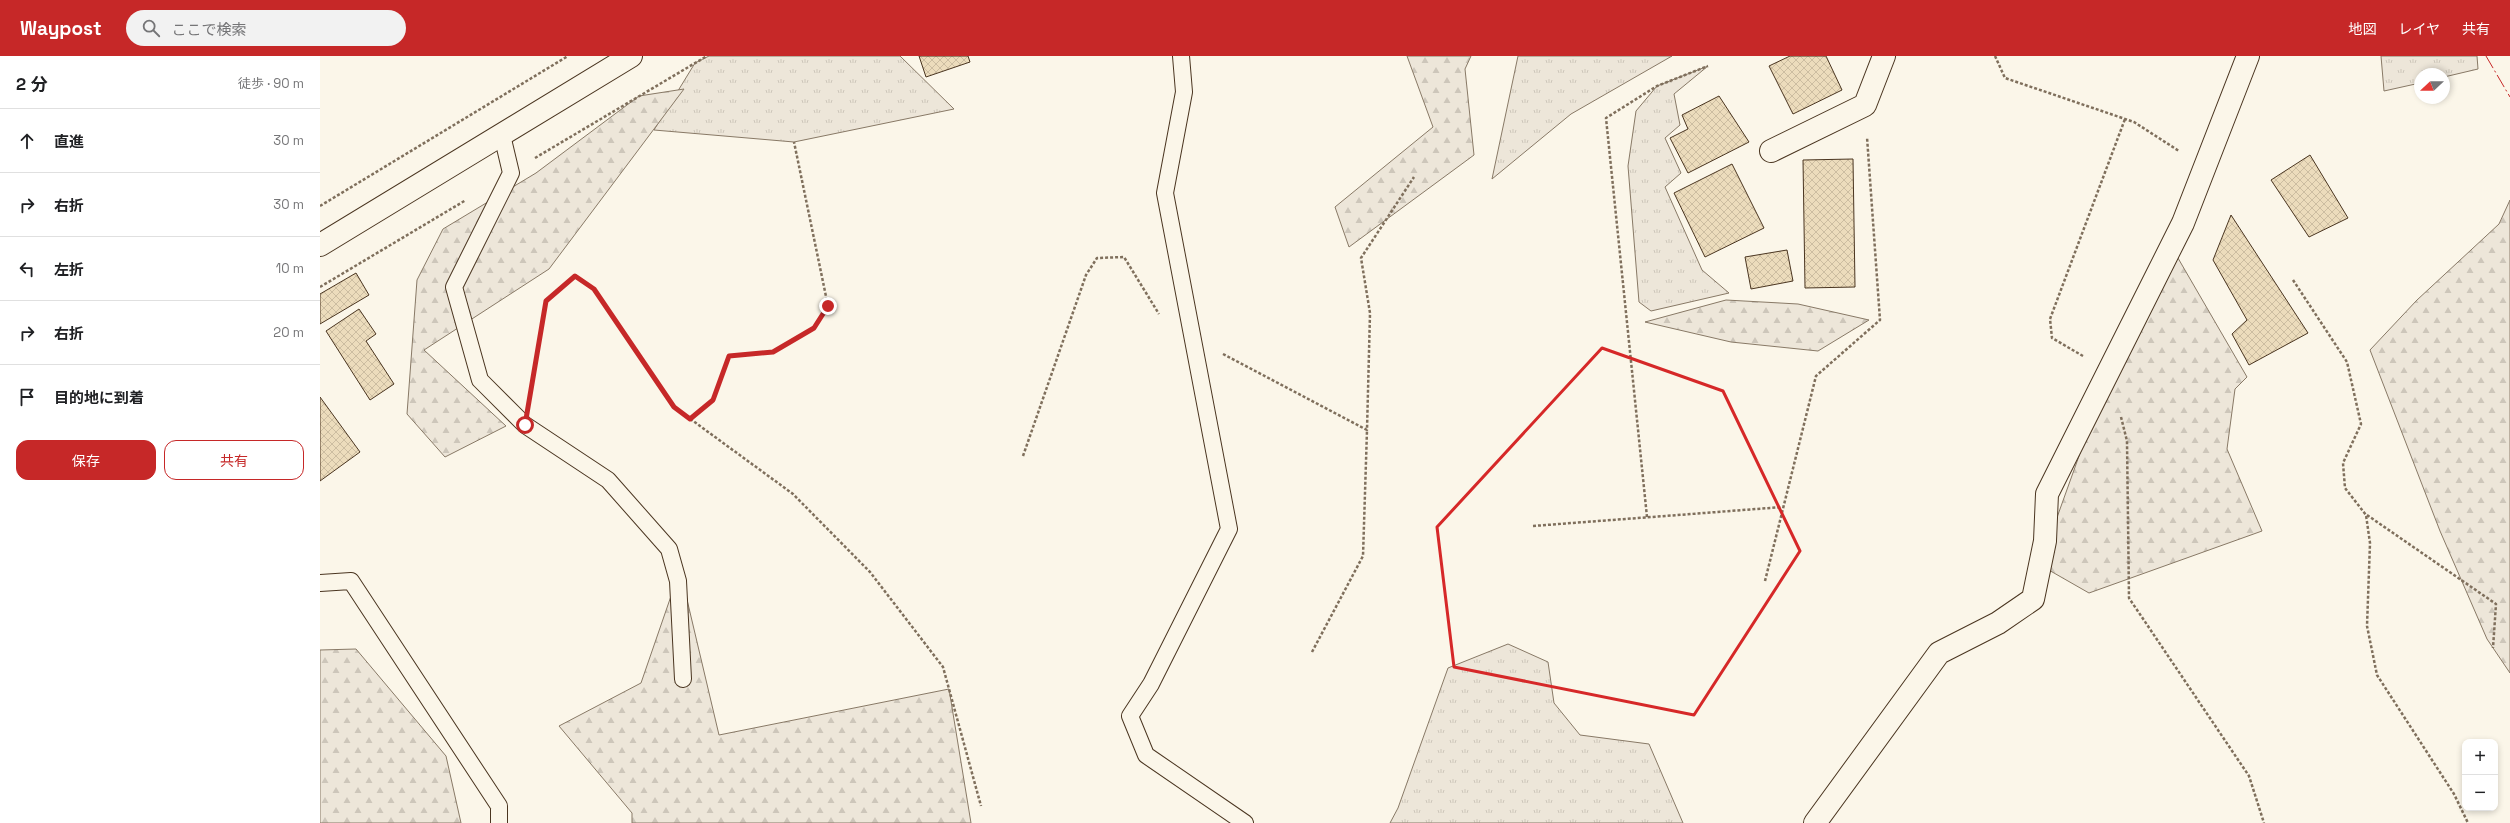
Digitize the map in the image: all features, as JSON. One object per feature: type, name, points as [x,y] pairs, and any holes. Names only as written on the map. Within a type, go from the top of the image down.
[{"type":"street","points":[[320,245],[631,56]]},
{"type":"street","points":[[1771,151],[1865,105],[1884,56]]},
{"type":"street","points":[[1815,823],[1939,653],[1998,623],[2033,599],[2045,541],[2046,494],[2183,223],[2248,56]]},
{"type":"lane","points":[[1181,56],[1184,92],[1165,193],[1191,337],[1229,529],[1151,684],[1130,716],[1146,755],[1245,823]]},
{"type":"lane","points":[[502,135],[511,173],[454,287],[480,380],[525,425],[608,480],[669,549],[678,581],[683,679]]},
{"type":"lane","points":[[320,583],[351,581],[499,806],[499,823]]},
{"type":"path","points":[[320,206],[568,56]]},
{"type":"path","points":[[1995,56],[2005,78],[2134,122],[2204,168]]},
{"type":"path","points":[[1647,517],[1606,118],[1657,86],[1708,66]]},
{"type":"path","points":[[1765,581],[1816,376],[1880,320],[1865,105]]},
{"type":"path","points":[[2125,119],[2050,319],[2052,338],[2108,371],[2127,441],[2129,598],[2249,776],[2264,823]]},
{"type":"path","points":[[690,419],[713,400],[729,356],[773,352],[814,328],[828,306],[794,142]]},
{"type":"path","points":[[1312,652],[1363,556],[1370,313],[1361,258],[1414,177]]},
{"type":"path","points":[[1023,456],[1086,274],[1097,258],[1124,257],[1160,316]]},
{"type":"path","points":[[525,425],[546,301],[575,276],[594,289],[674,407],[793,494],[870,572],[943,667],[981,806]]},
{"type":"path","points":[[2293,280],[2347,362],[2361,424],[2343,463],[2345,488],[2366,514],[2496,604],[2493,648]]},
{"type":"path","points":[[1191,337],[1367,430]]},
{"type":"path","points":[[1533,526],[1783,507]]},
{"type":"path","points":[[2366,514],[2370,542],[2367,626],[2377,675],[2454,794],[2468,823]]},
{"type":"highlighted area","points":[[1602,348],[1723,391],[1800,551],[1694,715],[1454,667],[1437,527]]},
{"type":"green space","points":[[709,56],[900,56],[954,109],[794,142],[654,130],[695,63]]},
{"type":"green space","points":[[1407,56],[1471,56],[1465,69],[1474,155],[1349,247],[1335,207],[1433,127]]},
{"type":"green space","points":[[1518,56],[1672,56],[1571,114],[1492,179]]},
{"type":"green space","points":[[2381,56],[2477,56],[2478,69],[2450,76],[2450,68],[2414,68],[2414,84],[2384,91]]},
{"type":"green space","points":[[1708,66],[1674,94],[1680,125],[1665,138],[1681,173],[1665,187],[1702,270],[1729,293],[1651,311],[1639,302],[1628,166],[1636,111],[1657,86]]},
{"type":"green space","points":[[684,89],[549,269],[424,350],[506,426],[445,457],[407,414],[417,280],[443,229],[536,173],[639,96]]},
{"type":"green space","points":[[2510,200],[2510,673],[2487,639],[2440,531],[2370,350],[2417,300],[2499,224]]},
{"type":"green space","points":[[2171,246],[2247,377],[2235,389],[2227,449],[2262,531],[2089,593],[2040,565],[2113,361]]},
{"type":"green space","points":[[1726,300],[1798,304],[1869,320],[1818,351],[1731,342],[1645,322]]},
{"type":"green space","points":[[680,570],[719,735],[949,689],[971,823],[632,823],[632,813],[559,726],[641,683]]},
{"type":"green space","points":[[1508,644],[1548,662],[1554,703],[1580,735],[1649,744],[1683,823],[1390,823],[1398,808],[1448,668]]},
{"type":"green space","points":[[356,649],[446,756],[461,823],[320,823],[320,650]]},
{"type":"building","points":[[919,56],[968,56],[970,62],[926,77]]},
{"type":"building","points":[[1790,56],[1826,56],[1842,90],[1793,114],[1769,66]]},
{"type":"building","points":[[1719,96],[1749,142],[1688,173],[1670,138],[1688,129],[1682,115]]},
{"type":"building","points":[[2310,155],[2348,218],[2309,237],[2271,180]]},
{"type":"building","points":[[1853,159],[1855,287],[1805,288],[1803,160]]},
{"type":"building","points":[[1732,164],[1764,228],[1705,257],[1674,193]]},
{"type":"building","points":[[2231,215],[2308,333],[2249,365],[2232,334],[2247,320],[2213,260]]},
{"type":"building","points":[[1787,250],[1793,281],[1751,289],[1745,257]]},
{"type":"building","points":[[356,273],[369,295],[320,324],[320,294]]},
{"type":"building","points":[[359,309],[376,334],[366,341],[394,384],[370,400],[326,331]]},
{"type":"building","points":[[320,397],[360,452],[320,481]]},
{"type":"power","points":[[2486,56],[2510,97]]},
{"type":"route","points":[[525,425],[546,301],[575,276],[594,289],[674,407],[690,419],[713,400],[729,356],[773,352],[814,328],[828,306]]}]
